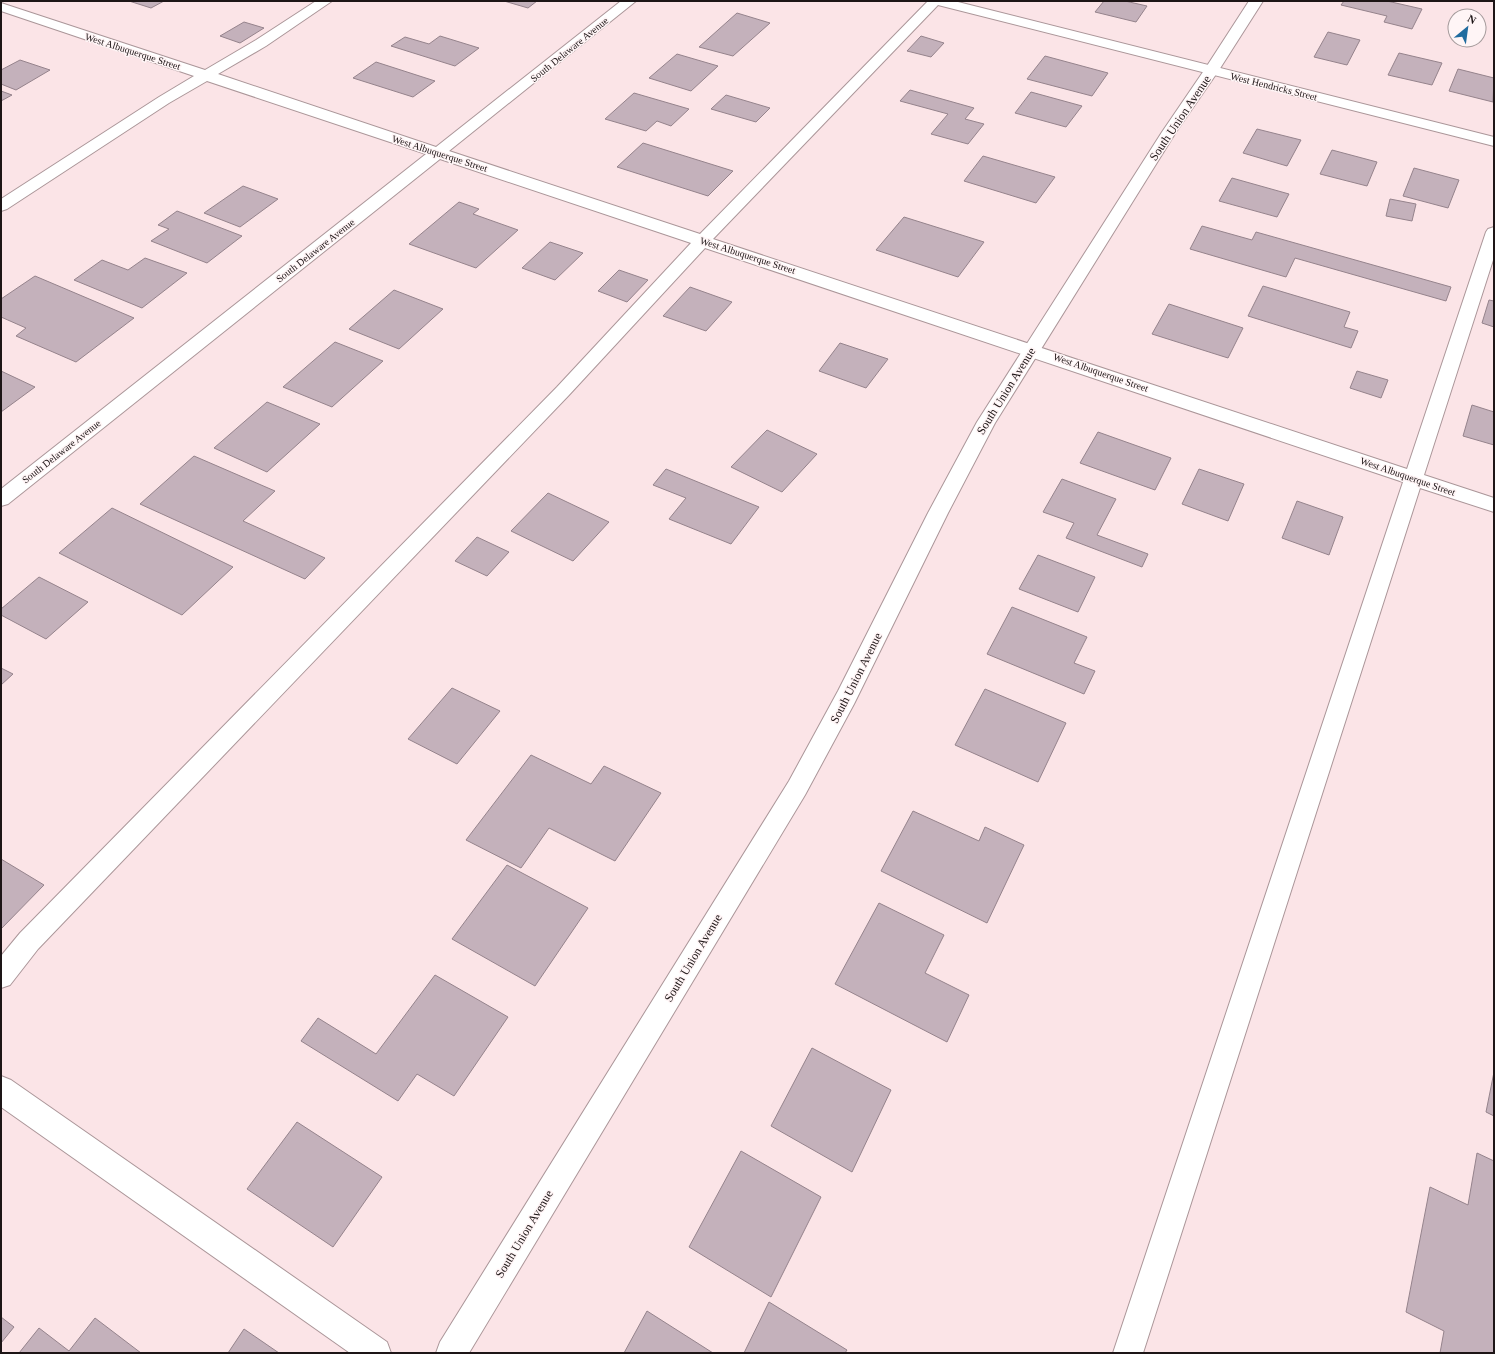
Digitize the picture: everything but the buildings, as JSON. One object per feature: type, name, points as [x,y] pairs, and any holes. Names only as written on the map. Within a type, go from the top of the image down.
[{"type":"street","points":[[3,10],[24,1]]},
{"type":"street","points":[[1,206],[164,100],[261,43],[325,1]]},
{"type":"street","name":"South Delaware Avenue","points":[[1,499],[629,1]]},
{"type":"street","points":[[1,976],[35,935],[563,391],[703,240],[935,1]]},
{"type":"street","name":"West Hendricks Street","points":[[938,1],[1494,142]]},
{"type":"street","name":"South Union Avenue","points":[[451,1353],[801,781],[828,733],[959,471],[986,422],[1164,138],[1212,70],[1256,1]]},
{"type":"street","name":"West Albuquerque Street","points":[[3,10],[439,152],[1494,504]]},
{"type":"street","points":[[1128,1353],[1494,232]]},
{"type":"street","points":[[1,1090],[376,1353]]}]
